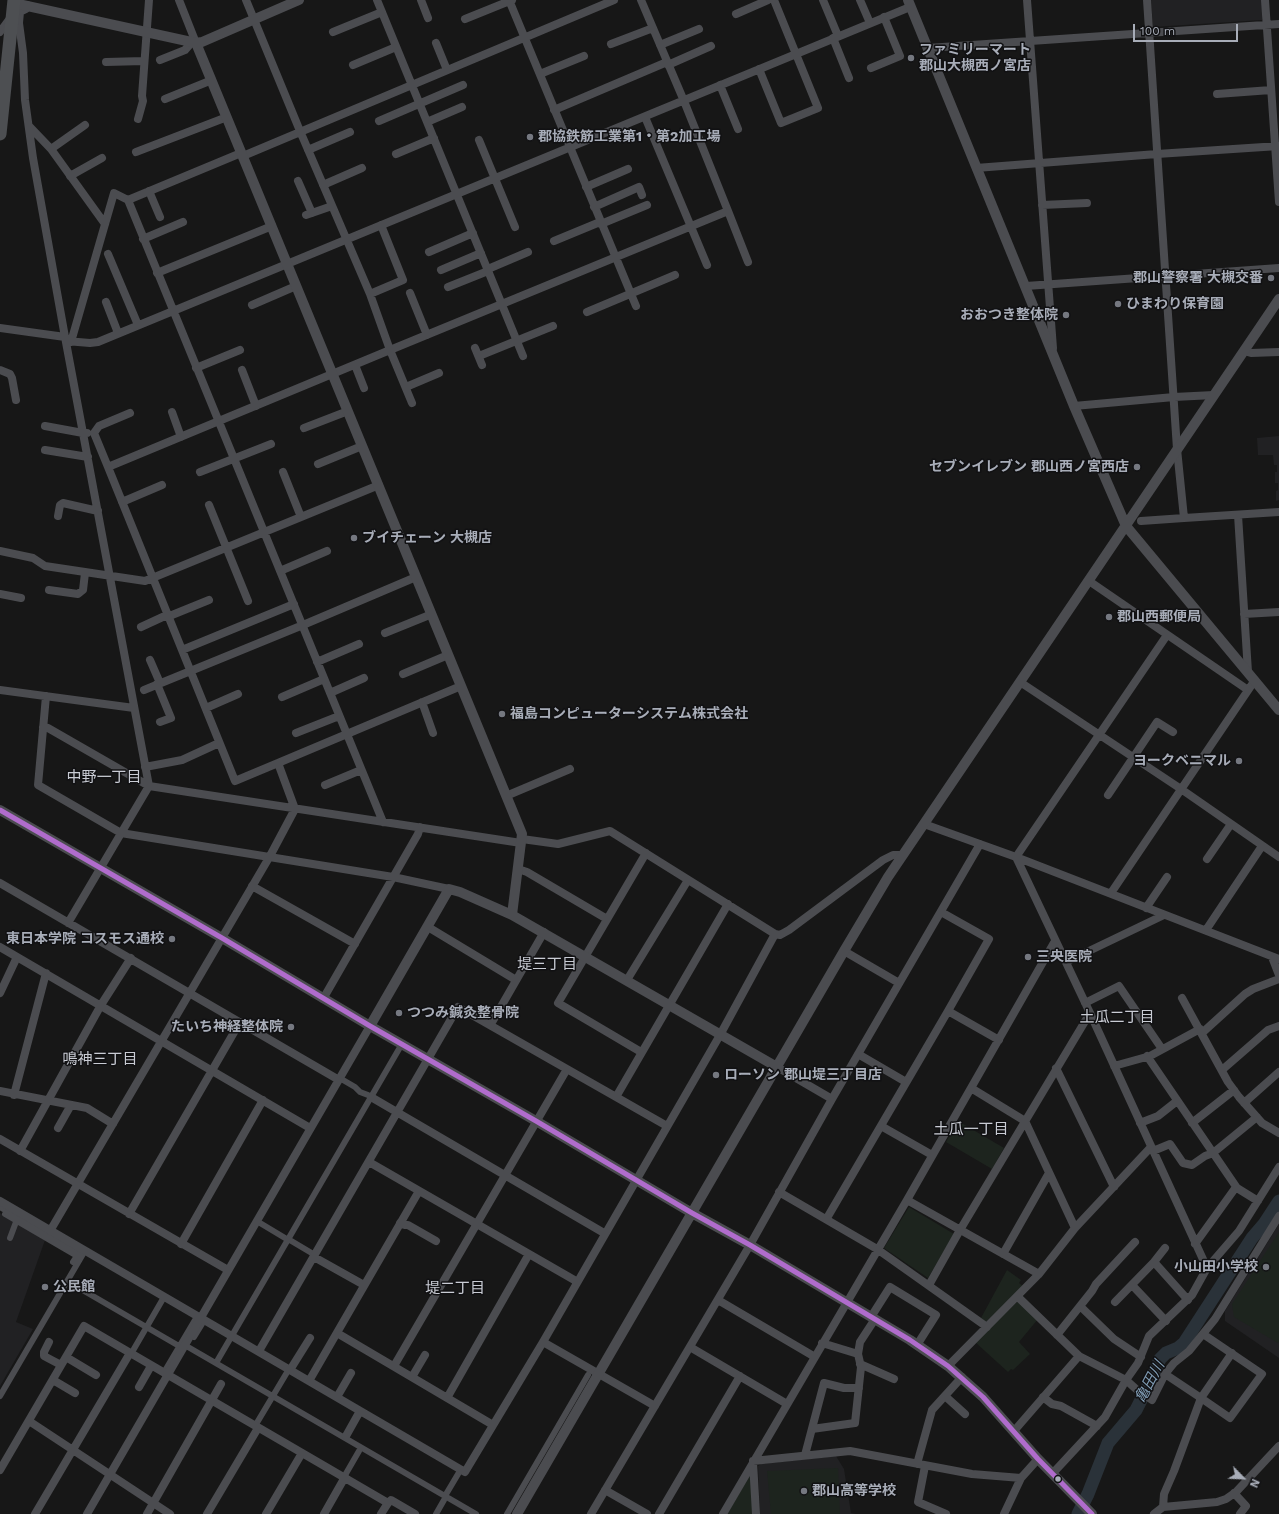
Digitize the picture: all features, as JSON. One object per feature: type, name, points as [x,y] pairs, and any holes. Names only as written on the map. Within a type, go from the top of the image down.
[{"type":"main road","points":[[0,134],[1,106],[19,4]]},
{"type":"street","points":[[138,119],[143,101],[144,61],[149,0]]},
{"type":"street","points":[[179,0],[194,42],[212,80],[522,834],[512,915]]},
{"type":"street","points":[[246,0],[370,294],[390,350],[412,402]]},
{"type":"street","points":[[19,4],[194,42],[202,42],[299,0]]},
{"type":"street","points":[[377,0],[524,356]]},
{"type":"street","points":[[421,0],[428,18]]},
{"type":"street","points":[[465,19],[510,0],[569,148],[636,306]]},
{"type":"street","points":[[128,200],[300,131],[614,0]]},
{"type":"street","points":[[641,0],[684,101],[748,262]]},
{"type":"street","points":[[736,14],[768,0]]},
{"type":"street","points":[[759,69],[781,123],[818,108],[774,0]]},
{"type":"street","points":[[823,0],[849,78]]},
{"type":"street","points":[[860,0],[870,23]]},
{"type":"street","points":[[1027,0],[1053,354]]},
{"type":"street","points":[[1147,0],[1177,449],[1184,518]]},
{"type":"street","points":[[1265,0],[1271,90],[1277,146],[1279,202]]},
{"type":"street","points":[[0,328],[67,340],[90,343],[98,342],[684,101],[884,17],[909,3],[1074,406],[1126,526],[1278,707]]},
{"type":"street","points":[[0,32],[19,4]]},
{"type":"street","points":[[19,4],[26,9],[20,12],[19,23],[23,53],[25,100],[40,198],[149,786],[68,923]]},
{"type":"street","points":[[333,32],[382,12]]},
{"type":"street","points":[[871,68],[900,56],[884,17]]},
{"type":"street","points":[[928,48],[1279,24]]},
{"type":"street","points":[[611,44],[653,28]]},
{"type":"street","points":[[660,45],[699,29]]},
{"type":"street","points":[[160,60],[187,49],[194,42]]},
{"type":"street","points":[[436,43],[447,70]]},
{"type":"street","points":[[554,110],[711,46]]},
{"type":"street","points":[[353,65],[396,47]]},
{"type":"street","points":[[540,74],[584,56]]},
{"type":"street","points":[[106,62],[144,61]]},
{"type":"street","points":[[164,100],[212,80]]},
{"type":"street","points":[[720,85],[738,129]]},
{"type":"street","points":[[378,121],[463,86]]},
{"type":"street","points":[[1217,94],[1271,90]]},
{"type":"street","points":[[428,122],[462,107]]},
{"type":"street","points":[[136,152],[227,117]]},
{"type":"street","points":[[645,117],[707,265]]},
{"type":"street","points":[[50,149],[85,125]]},
{"type":"street","points":[[29,126],[50,149],[105,224]]},
{"type":"street","points":[[308,150],[350,132]]},
{"type":"street","points":[[396,154],[434,138]]},
{"type":"street","points":[[479,140],[515,227]]},
{"type":"street","points":[[976,168],[1277,146]]},
{"type":"street","points":[[70,176],[102,158]]},
{"type":"street","points":[[323,185],[362,168]]},
{"type":"street","points":[[586,187],[628,170]]},
{"type":"street","points":[[298,181],[309,214],[332,206]]},
{"type":"street","points":[[594,207],[638,187],[642,195]]},
{"type":"street","points":[[149,191],[160,217]]},
{"type":"street","points":[[67,340],[114,193],[128,200],[172,311],[383,822]]},
{"type":"street","points":[[1042,205],[1087,203]]},
{"type":"street","points":[[554,241],[647,205]]},
{"type":"street","points":[[108,467],[728,211]]},
{"type":"street","points":[[144,239],[183,222]]},
{"type":"street","points":[[370,294],[404,280],[381,225]]},
{"type":"street","points":[[157,273],[272,226]]},
{"type":"street","points":[[429,252],[473,233]]},
{"type":"street","points":[[448,287],[528,252]]},
{"type":"street","points":[[441,270],[481,253]]},
{"type":"street","points":[[108,254],[138,325]]},
{"type":"street","points":[[1026,286],[1279,268]]},
{"type":"street","points":[[587,312],[675,275]]},
{"type":"street","points":[[252,305],[296,286]]},
{"type":"street","points":[[410,293],[426,336]]},
{"type":"street","points":[[507,1514],[692,1213],[844,951],[903,855],[1279,299]]},
{"type":"street","points":[[106,302],[118,333]]},
{"type":"street","points":[[478,356],[553,326]]},
{"type":"street","points":[[475,348],[482,364]]},
{"type":"street","points":[[196,368],[240,350]]},
{"type":"street","points":[[1244,351],[1251,353],[1279,352]]},
{"type":"street","points":[[355,365],[364,388]]},
{"type":"street","points":[[0,370],[10,374],[16,400]]},
{"type":"street","points":[[242,370],[256,406]]},
{"type":"street","points":[[406,387],[439,373]]},
{"type":"street","points":[[1074,406],[1214,395]]},
{"type":"street","points":[[304,428],[348,411]]},
{"type":"street","points":[[172,412],[181,437]]},
{"type":"street","points":[[94,433],[99,426],[130,414]]},
{"type":"street","points":[[45,426],[83,434],[94,433]]},
{"type":"street","points":[[94,433],[235,781],[461,686]]},
{"type":"street","points":[[200,472],[271,444]]},
{"type":"street","points":[[318,464],[362,446]]},
{"type":"street","points":[[45,450],[88,457]]},
{"type":"street","points":[[282,472],[301,517]]},
{"type":"street","points":[[122,502],[162,485]]},
{"type":"street","points":[[0,551],[33,558],[45,566],[143,582],[379,485]]},
{"type":"street","points":[[58,516],[60,505],[63,503],[98,511]]},
{"type":"street","points":[[209,505],[248,601]]},
{"type":"street","points":[[1141,521],[1279,512]]},
{"type":"street","points":[[1238,515],[1248,672]]},
{"type":"street","points":[[280,571],[327,552]]},
{"type":"street","points":[[49,590],[78,594],[83,590],[85,573]]},
{"type":"street","points":[[144,690],[303,626],[416,577]]},
{"type":"street","points":[[1089,581],[1248,690]]},
{"type":"street","points":[[0,594],[21,598]]},
{"type":"street","points":[[141,627],[167,615],[172,615],[210,600]]},
{"type":"street","points":[[182,650],[294,604]]},
{"type":"street","points":[[1244,614],[1279,612]]},
{"type":"street","points":[[385,633],[432,614]]},
{"type":"street","points":[[1016,857],[1167,635]]},
{"type":"street","points":[[318,662],[359,644]]},
{"type":"street","points":[[403,674],[448,655]]},
{"type":"street","points":[[150,660],[171,718],[160,722]]},
{"type":"street","points":[[330,693],[364,678]]},
{"type":"street","points":[[282,697],[324,679]]},
{"type":"street","points":[[1111,893],[1254,680]]},
{"type":"street","points":[[1020,682],[1181,789],[1279,857]]},
{"type":"street","points":[[0,690],[134,708]]},
{"type":"street","points":[[206,708],[238,694]]},
{"type":"street","points":[[46,696],[38,785],[121,833],[393,877],[460,892],[512,915],[544,932],[832,1099]]},
{"type":"street","points":[[422,702],[433,733]]},
{"type":"street","points":[[296,733],[339,716]]},
{"type":"street","points":[[1108,795],[1157,722],[1173,732]]},
{"type":"street","points":[[43,727],[48,728],[149,786],[295,809],[521,841],[558,844],[610,831],[775,934],[780,935],[789,930],[883,860],[893,855],[903,855]]},
{"type":"street","points":[[145,767],[182,760],[219,743]]},
{"type":"street","points":[[50,1230],[270,856],[295,809],[278,762]]},
{"type":"street","points":[[506,796],[570,769]]},
{"type":"street","points":[[325,785],[361,770]]},
{"type":"street","points":[[0,810],[222,938],[428,1060],[750,1245],[917,1344],[962,1377],[983,1397],[1038,1459],[1090,1513]]},
{"type":"street","points":[[924,824],[1111,893],[1276,958],[1279,975]]},
{"type":"street","points":[[1207,859],[1231,824]]},
{"type":"street","points":[[323,999],[418,834],[420,827]]},
{"type":"street","points":[[591,1514],[750,1245],[832,1099],[980,844]]},
{"type":"street","points":[[1206,930],[1262,846]]},
{"type":"street","points":[[642,1052],[558,1003],[646,853]]},
{"type":"street","points":[[1016,857],[1085,1002],[1207,1268]]},
{"type":"street","points":[[518,869],[527,872],[607,919]]},
{"type":"street","points":[[1146,908],[1167,877]]},
{"type":"street","points":[[627,980],[688,880]]},
{"type":"street","points":[[0,882],[189,993],[341,1080],[353,1085],[360,1092],[604,1233]]},
{"type":"street","points":[[252,886],[355,944]]},
{"type":"street","points":[[87,1514],[310,1128],[341,1080],[370,1026],[449,889]]},
{"type":"street","points":[[616,1096],[728,904]]},
{"type":"street","points":[[827,1218],[989,939],[941,912]]},
{"type":"street","points":[[1066,962],[1164,915]]},
{"type":"street","points":[[428,927],[516,980]]},
{"type":"street","points":[[491,1024],[544,932]]},
{"type":"street","points":[[0,1201],[164,1297],[199,1321],[230,1335],[465,1472],[543,1342],[576,1281],[720,1035],[775,934]]},
{"type":"street","points":[[723,1514],[907,1200],[1055,941]]},
{"type":"street","points":[[0,947],[102,1005],[310,1128]]},
{"type":"street","points":[[844,951],[899,983]]},
{"type":"street","points":[[0,993],[17,956]]},
{"type":"street","points":[[20,1150],[102,1005],[131,958]]},
{"type":"street","points":[[14,1095],[46,973]]},
{"type":"street","points":[[1114,1066],[1147,1056],[1201,1031],[1245,994],[1279,979]]},
{"type":"street","points":[[1085,1002],[1119,986],[1162,1049]]},
{"type":"street","points":[[1182,998],[1234,1090],[1262,1122],[1279,1133]]},
{"type":"street","points":[[258,1351],[458,1007],[491,1024],[667,1126]]},
{"type":"street","points":[[948,1011],[999,1040]]},
{"type":"street","points":[[929,1285],[960,1230],[1090,1013]]},
{"type":"street","points":[[129,1214],[240,1022]]},
{"type":"street","points":[[1222,1070],[1268,1030],[1279,1026]]},
{"type":"street","points":[[215,1363],[397,1048]]},
{"type":"street","points":[[858,1054],[906,1082]]},
{"type":"street","points":[[1147,1056],[1236,1187],[1258,1201]]},
{"type":"street","points":[[1056,1068],[1114,1187]]},
{"type":"street","points":[[394,1366],[567,1069]]},
{"type":"street","points":[[1244,1103],[1279,1072]]},
{"type":"street","points":[[971,1088],[1025,1121],[1075,1228]]},
{"type":"street","points":[[1192,1123],[1234,1090]]},
{"type":"street","points":[[0,1091],[48,1102],[87,1108],[113,1124]]},
{"type":"street","points":[[181,1244],[263,1100]]},
{"type":"street","points":[[1140,1123],[1158,1116],[1177,1101]]},
{"type":"street","points":[[58,1128],[71,1105]]},
{"type":"street","points":[[948,1366],[1018,1297],[1039,1274],[1075,1228],[1152,1149],[1170,1144],[1183,1163],[1192,1165],[1205,1156],[1213,1153],[1257,1117]]},
{"type":"street","points":[[881,1126],[932,1155]]},
{"type":"street","points":[[0,1138],[228,1270]]},
{"type":"street","points":[[369,1162],[576,1281]]},
{"type":"street","points":[[1053,1473],[1105,1417],[1126,1380],[1138,1364],[1149,1336],[1188,1300],[1198,1287],[1207,1268],[1239,1230],[1279,1167]]},
{"type":"street","points":[[1003,1254],[1049,1173]]},
{"type":"street","points":[[1195,1244],[1236,1187]]},
{"type":"street","points":[[309,1381],[419,1191]]},
{"type":"street","points":[[779,1192],[827,1218],[878,1249],[987,1327]]},
{"type":"street","points":[[907,1200],[1039,1274]]},
{"type":"street","points":[[0,1207],[83,1254],[0,1396]]},
{"type":"street","points":[[0,1212],[77,1256],[0,1388]]},
{"type":"street","points":[[1018,1297],[1079,1356],[1126,1380],[1152,1400],[1165,1374],[1174,1363],[1190,1351],[1215,1319],[1279,1216]]},
{"type":"street","points":[[10,1238],[16,1222]]},
{"type":"street","points":[[400,1222],[436,1241]]},
{"type":"street","points":[[260,1223],[364,1285]]},
{"type":"street","points":[[1057,1335],[1096,1284],[1135,1242]]},
{"type":"street","points":[[1114,1302],[1154,1262],[1165,1248]]},
{"type":"street","points":[[447,1398],[529,1254]]},
{"type":"street","points":[[1154,1262],[1188,1300]]},
{"type":"street","points":[[68,1279],[180,1344]]},
{"type":"street","points":[[1132,1285],[1166,1321]]},
{"type":"street","points":[[812,1429],[855,1423],[859,1388],[860,1364],[858,1354],[860,1342],[890,1287],[936,1315],[917,1344]]},
{"type":"street","points":[[35,1514],[164,1297]]},
{"type":"street","points":[[718,1300],[815,1357]]},
{"type":"street","points":[[1080,1306],[1114,1339],[1141,1357]]},
{"type":"street","points":[[169,1372],[180,1344],[199,1321]]},
{"type":"street","points":[[169,1372],[187,1349],[199,1321]]},
{"type":"street","points":[[0,1469],[84,1326],[151,1366],[169,1372],[212,1401],[388,1503]]},
{"type":"street","points":[[337,1333],[493,1426]]},
{"type":"street","points":[[1165,1374],[1230,1418],[1262,1374],[1203,1334]]},
{"type":"street","points":[[206,1514],[271,1398],[310,1338]]},
{"type":"street","points":[[49,1342],[44,1352],[44,1356],[61,1365]]},
{"type":"street","points":[[543,1342],[593,1374],[655,1406]]},
{"type":"street","points":[[822,1343],[858,1354]]},
{"type":"street","points":[[690,1347],[787,1404]]},
{"type":"street","points":[[187,1349],[215,1363],[359,1451],[476,1514]]},
{"type":"street","points":[[187,1349],[444,1498],[468,1514]]},
{"type":"street","points":[[1163,1507],[1164,1494],[1201,1398],[1232,1353]]},
{"type":"street","points":[[412,1377],[424,1355]]},
{"type":"street","points":[[1014,1431],[1079,1356]]},
{"type":"street","points":[[66,1357],[96,1375]]},
{"type":"street","points":[[860,1364],[894,1379]]},
{"type":"street","points":[[139,1387],[151,1366]]},
{"type":"street","points":[[337,1397],[351,1373]]},
{"type":"street","points":[[517,1514],[593,1374]]},
{"type":"street","points":[[659,1514],[740,1376]]},
{"type":"street","points":[[946,1514],[918,1502],[921,1465],[932,1410],[962,1377]]},
{"type":"street","points":[[53,1380],[75,1393]]},
{"type":"street","points":[[805,1455],[824,1383],[844,1388],[859,1388]]},
{"type":"street","points":[[147,1514],[221,1384]]},
{"type":"street","points":[[945,1396],[965,1414]]},
{"type":"street","points":[[1043,1397],[1052,1404],[1061,1406],[1097,1426]]},
{"type":"street","points":[[346,1436],[360,1411]]},
{"type":"street","points":[[29,1421],[170,1514]]},
{"type":"street","points":[[1154,1514],[1163,1507],[1217,1502],[1226,1499],[1234,1493],[1279,1446]]},
{"type":"street","points":[[324,1514],[359,1451]]},
{"type":"street","points":[[753,1461],[850,1451],[972,1474],[1021,1478]]},
{"type":"street","points":[[266,1514],[302,1453]]},
{"type":"street","points":[[1004,1514],[1021,1478],[1038,1459]]},
{"type":"street","points":[[753,1461],[756,1514]]},
{"type":"street","points":[[436,1514],[461,1470]]},
{"type":"street","points":[[605,1490],[647,1514]]},
{"type":"street","points":[[1234,1493],[1246,1506],[1240,1514]]},
{"type":"street","points":[[381,1514],[391,1500],[416,1514]]},
{"type":"shaded area","points":[[1151,0],[1262,0],[1263,17],[1262,20],[1153,27]]},
{"type":"shaded area","points":[[1279,436],[1279,500],[1276,501],[1278,483],[1275,483],[1275,472],[1277,472],[1277,465],[1274,465],[1273,455],[1258,455],[1257,438]]},
{"type":"shaded area","points":[[958,1121],[1004,1148],[992,1169],[946,1142]]},
{"type":"shaded area","points":[[909,1207],[954,1234],[928,1278],[884,1248]]},
{"type":"shaded area","points":[[0,1213],[45,1240],[16,1322],[33,1329],[0,1386]]},
{"type":"shaded area","name":"小山田小学校","points":[[1279,1224],[1279,1358],[1225,1321],[1225,1311]]},
{"type":"shaded area","name":"小山田小学校","points":[[1279,1232],[1278,1343],[1234,1317],[1232,1304]]},
{"type":"shaded area","points":[[1007,1270],[1021,1280],[1019,1283],[1023,1286],[986,1322],[981,1318]]},
{"type":"shaded area","points":[[1017,1302],[1021,1302],[1038,1319],[1019,1342],[1030,1354],[1013,1370],[1011,1369],[1008,1372],[975,1342]]},
{"type":"shaded area","name":"郡山高等学校","points":[[836,1456],[844,1469],[851,1513],[856,1514],[760,1514],[758,1466],[761,1464]]},
{"type":"shaded area","name":"郡山高等学校","points":[[838,1468],[840,1514],[771,1514],[767,1471]]},
{"type":"shaded area","points":[[751,1474],[753,1514],[727,1514]]},
{"type":"waterway","name":"亀田川","points":[[1078,1514],[1088,1494],[1108,1443],[1136,1410],[1160,1359],[1166,1353],[1178,1348],[1184,1343],[1252,1238],[1264,1224],[1279,1201]]},
{"type":"transit line","points":[[0,810],[692,1213],[750,1245],[910,1340],[948,1366],[983,1397],[1038,1459],[1092,1514]]},
{"type":"place","name":"ファミリーマート 郡山大槻西ノ宮店","points":[[911,58]]},
{"type":"place","name":"郡協鉄筋工業第1・第2加工場","points":[[530,137]]},
{"type":"place","name":"郡山警察署 大槻交番","points":[[1271,278]]},
{"type":"place","name":"ひまわり保育園","points":[[1118,304]]},
{"type":"place","name":"おおつき整体院","points":[[1066,315]]},
{"type":"place","name":"セブンイレブン 郡山西ノ宮西店","points":[[1137,467]]},
{"type":"place","name":"ブイチェーン 大槻店","points":[[354,538]]},
{"type":"place","name":"郡山西郵便局","points":[[1109,617]]},
{"type":"place","name":"福島コンピューターシステム株式会社","points":[[502,714]]},
{"type":"place","name":"ヨークベニマル","points":[[1239,761]]},
{"type":"place","name":"東日本学院 コスモス通校","points":[[172,939]]},
{"type":"place","name":"三央医院","points":[[1028,957]]},
{"type":"place","name":"つつみ鍼灸整骨院","points":[[399,1013]]},
{"type":"place","name":"たいち神経整体院","points":[[291,1027]]},
{"type":"place","name":"ローソン 郡山堤三丁目店","points":[[716,1075]]},
{"type":"place","name":"小山田小学校","points":[[1266,1267]]},
{"type":"place","name":"公民館","points":[[45,1287]]},
{"type":"place","name":"郡山高等学校","points":[[804,1491]]},
{"type":"district","name":"中野一丁目","points":[[104,778]]},
{"type":"district","name":"堤三丁目","points":[[547,965]]},
{"type":"district","name":"土瓜二丁目","points":[[1117,1018]]},
{"type":"district","name":"鳴神三丁目","points":[[100,1060]]},
{"type":"district","name":"土瓜一丁目","points":[[971,1130]]},
{"type":"district","name":"堤二丁目","points":[[455,1289]]}]
